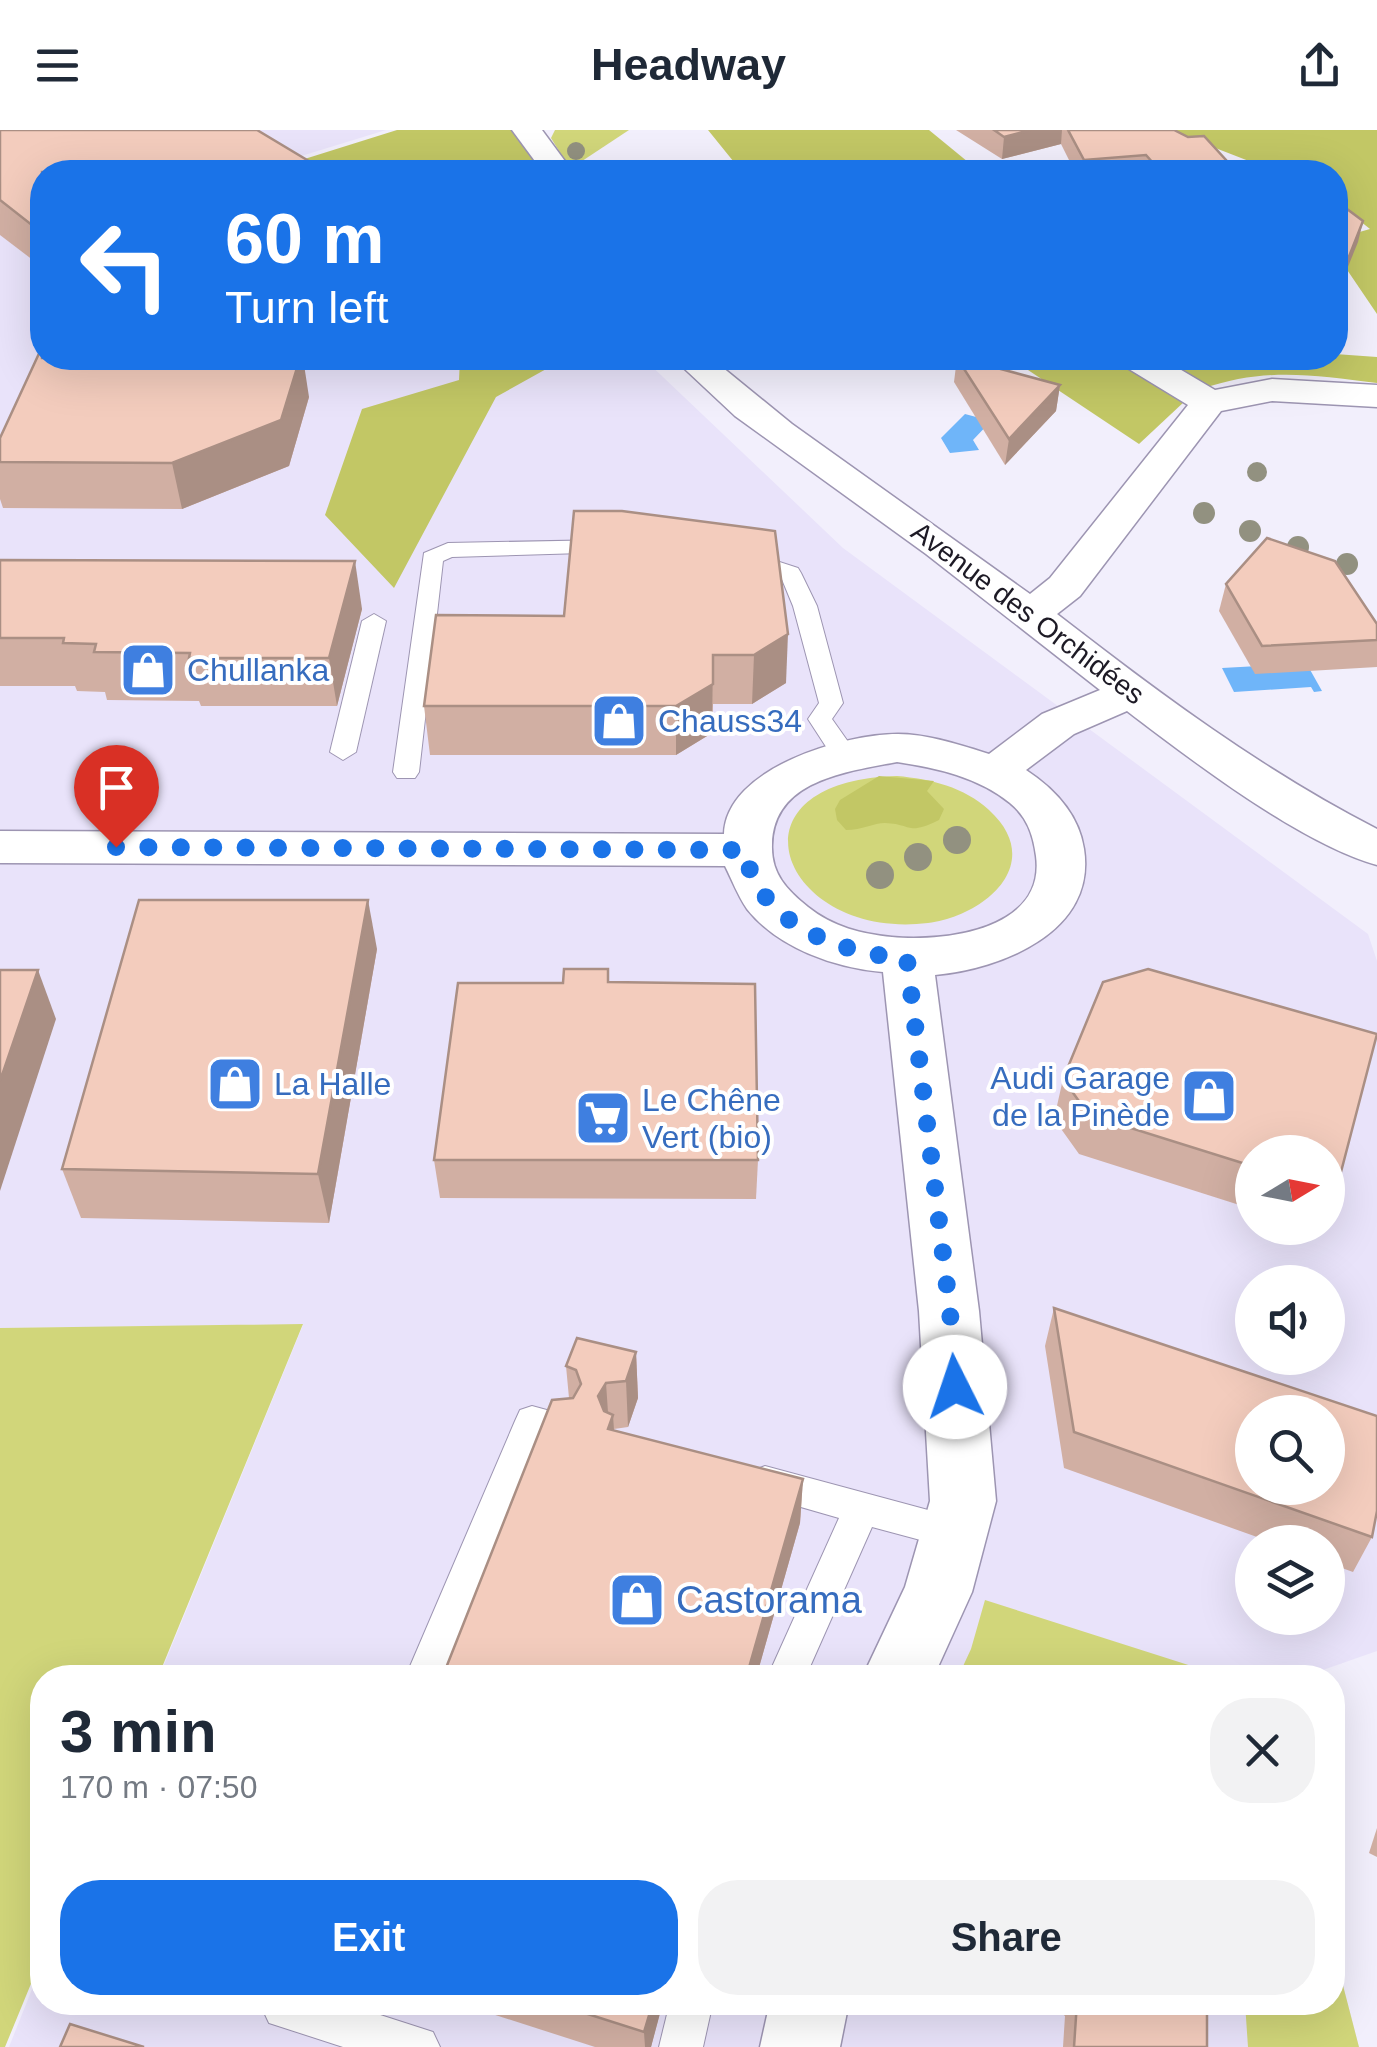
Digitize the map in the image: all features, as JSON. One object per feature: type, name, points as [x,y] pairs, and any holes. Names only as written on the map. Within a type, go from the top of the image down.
[{"type":"street","points":[[527,130],[549,160]]},
{"type":"street","name":"Avenue des Orchidées","points":[[705,370],[1032,613],[1132,694],[1326,825],[1377,850]]},
{"type":"street","points":[[1157,370],[1209,402]]},
{"type":"street","points":[[1032,613],[1065,586],[1209,402],[1272,390],[1377,396]]},
{"type":"street","points":[[997,774],[1022,745],[1054,722],[1132,694]]},
{"type":"street","points":[[897,748],[932,752],[997,774],[1040,806],[1053,825],[1062,857],[1057,889],[1045,909],[1002,941],[941,957],[907,959],[845,948],[793,924],[758,890],[744,850],[746,826],[756,804],[775,784],[800,768],[843,753],[897,748]]},
{"type":"street","points":[[0,847],[744,850]]},
{"type":"street","points":[[904,1665],[938,1592],[962,1500],[950,1311],[907,959]]},
{"type":"street","points":[[800,2047],[807,2015]]},
{"type":"lane","points":[[406,772],[432,558],[448,550],[635,548]]},
{"type":"lane","points":[[727,556],[746,557],[790,573],[805,606],[831,703],[820,719],[843,753]]},
{"type":"lane","points":[[343,752],[374,620]]},
{"type":"lane","points":[[429,1665],[532,1421],[564,1429]]},
{"type":"lane","points":[[733,1474],[954,1533]]},
{"type":"lane","points":[[792,1665],[862,1508]]},
{"type":"lane","points":[[308,2015],[418,2047]]},
{"type":"lane","points":[[681,2047],[689,2015]]},
{"type":"shaded area","points":[[0,130],[386,130],[288,160],[30,160],[30,370],[656,370],[843,548],[1368,934],[1377,961],[1377,1651],[1337,1665],[164,1665],[303,1325],[0,1328]]},
{"type":"shaded area","points":[[1345,1993],[1359,2047],[9,2047],[30,1994],[30,2015],[1345,2015]]},
{"type":"green space","points":[[397,130],[511,130],[533,160],[301,160]]},
{"type":"green space","points":[[555,130],[629,130],[584,160],[564,160],[551,138]]},
{"type":"green space","points":[[708,130],[929,130],[966,160],[732,160]]},
{"type":"green space","points":[[1169,130],[1377,130],[1377,314],[1348,271],[1348,235],[1370,229],[1348,211],[1348,160],[1246,160]]},
{"type":"green space","points":[[1348,355],[1377,357],[1377,383],[1268,375],[1202,389],[1171,370],[1348,370]]},
{"type":"green space","points":[[459,370],[544,370],[496,397],[394,588],[325,515],[362,409],[459,380]]},
{"type":"green space","points":[[1028,370],[1137,370],[1185,401],[1139,444]]},
{"type":"green space","points":[[879,776],[934,781],[927,791],[944,809],[939,820],[915,828],[885,823],[846,830],[837,820],[835,809],[840,800]]},
{"type":"green space","points":[[897,776],[958,790],[989,810],[1005,830],[1012,849],[1010,867],[1002,884],[970,910],[928,923],[877,922],[836,908],[807,886],[791,858],[790,829],[806,804],[841,784]]},
{"type":"green space","points":[[303,1324],[163,1665],[30,1665],[30,1986],[5,2047],[0,2047],[0,1328]]},
{"type":"green space","points":[[985,1600],[1188,1665],[964,1665]]},
{"type":"green space","points":[[1345,1993],[1359,2047],[1248,2047],[1246,2015],[1345,2015]]},
{"type":"water","points":[[965,414],[991,421],[973,440],[979,450],[950,453],[941,438]]},
{"type":"water","points":[[1304,659],[1322,691],[1314,692],[1311,687],[1234,692],[1222,668],[1298,664]]},
{"type":"building","points":[[0,130],[257,130],[307,160],[30,160],[30,224],[0,200]]},
{"type":"building","points":[[994,130],[1031,130],[1004,137]]},
{"type":"building","points":[[1068,130],[1174,130],[1188,137],[1204,136],[1226,160],[1150,160],[1146,155],[1084,160]]},
{"type":"building","points":[[1348,210],[1363,221],[1348,259]]},
{"type":"building","points":[[31,370],[296,370],[281,420],[172,463],[0,462],[0,438]]},
{"type":"building","points":[[965,370],[1004,370],[1060,385],[1009,439]]},
{"type":"building","points":[[574,511],[622,511],[775,531],[788,634],[754,655],[713,655],[713,684],[676,706],[424,706],[436,615],[564,616]]},
{"type":"building","points":[[1267,538],[1335,561],[1377,624],[1377,640],[1262,646],[1226,584]]},
{"type":"building","points":[[0,560],[355,561],[329,658],[189,658],[190,653],[94,652],[96,644],[63,643],[64,638],[0,638]]},
{"type":"building","name":"La Halle","points":[[139,900],[368,900],[318,1174],[62,1169]]},
{"type":"building","name":"Le Chêne Vert (bio)","points":[[564,969],[608,969],[608,982],[755,984],[758,1160],[434,1160],[458,983],[563,983]]},
{"type":"building","name":"Audi Garage de la Pinède","points":[[1148,969],[1377,1034],[1345,1157],[1345,1135],[1235,1135],[1235,1161],[1089,1115],[1063,1079],[1103,982]]},
{"type":"building","points":[[0,970],[38,970],[0,1081]]},
{"type":"building","points":[[1054,1308],[1235,1369],[1235,1375],[1254,1375],[1314,1395],[1235,1395],[1235,1489],[1074,1432]]},
{"type":"building","name":"Castorama","points":[[577,1338],[636,1352],[626,1381],[606,1383],[598,1396],[604,1411],[613,1415],[608,1429],[803,1479],[750,1665],[447,1665],[552,1400],[573,1398],[581,1384],[576,1370],[566,1366]]},
{"type":"building","points":[[1345,1405],[1377,1416],[1377,1511],[1372,1537],[1281,1505],[1345,1505]]},
{"type":"building","points":[[591,2015],[649,2015],[644,2032]]},
{"type":"building","points":[[1076,2015],[1207,2015],[1207,2047],[1074,2047]]},
{"type":"building","points":[[70,2024],[144,2047],[60,2047]]},
{"type":"place","name":"Chullanka","points":[[148,670]]},
{"type":"place","name":"Chauss34","points":[[619,721]]},
{"type":"place","name":"La Halle","points":[[235,1084]]},
{"type":"place","name":"Audi Garage de la Pinède","points":[[1209,1096]]},
{"type":"place","name":"Le Chêne Vert (bio)","points":[[603,1118]]},
{"type":"place","name":"Castorama","points":[[637,1600]]},
{"type":"route","points":[[116,847],[744,850],[758,890],[793,924],[845,948],[907,959],[950,1311],[955,1387]]}]
